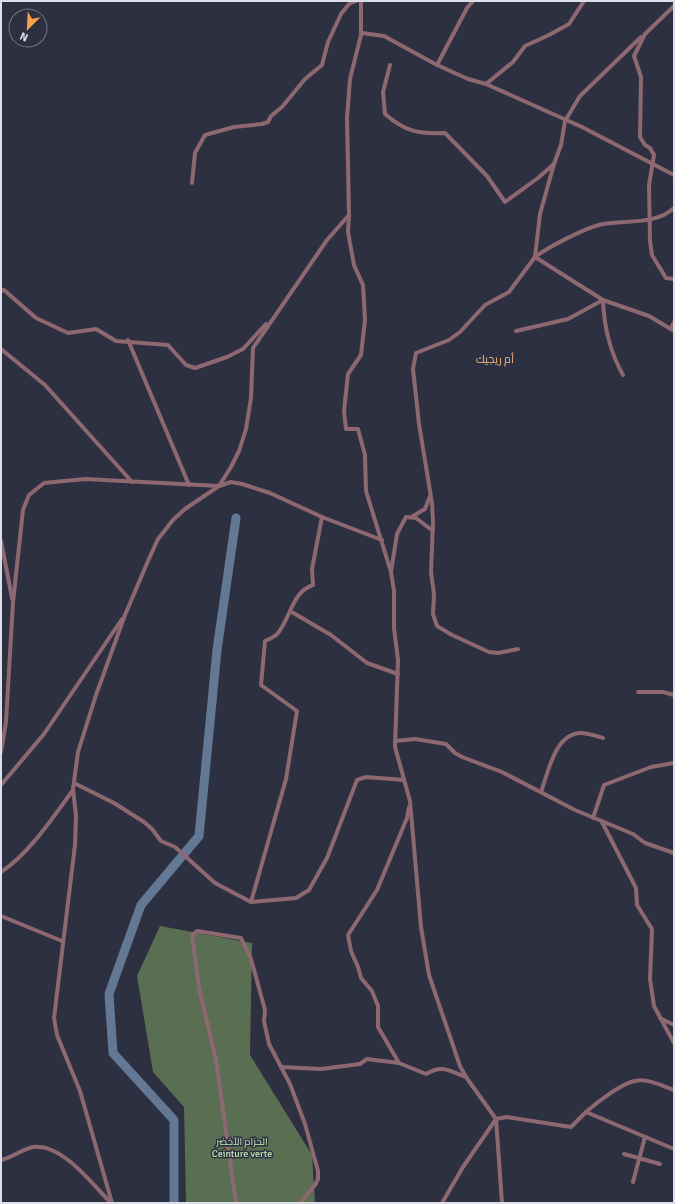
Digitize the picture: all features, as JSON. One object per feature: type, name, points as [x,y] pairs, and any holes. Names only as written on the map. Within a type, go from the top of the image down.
[{"type":"street","points":[[192,183],[194,153],[205,134],[268,122],[271,116],[282,108],[305,79],[322,65],[328,42],[341,14],[349,4],[356,1]]},
{"type":"street","points":[[361,1],[361,35],[350,79],[347,118],[350,215],[348,232],[354,265],[363,285],[365,320],[361,355],[348,374],[344,411],[346,429],[358,429],[365,455],[366,491],[391,572]]},
{"type":"street","points":[[437,65],[467,8],[473,1]]},
{"type":"street","points":[[486,84],[513,62],[525,46],[569,24],[584,1]]},
{"type":"street","points":[[535,257],[540,214],[561,145],[565,121],[580,96],[674,6]]},
{"type":"street","points":[[361,35],[362,33],[384,36],[437,65],[468,79],[486,84],[565,121],[582,127],[674,175]]},
{"type":"street","points":[[645,34],[634,56],[641,77],[640,137],[654,155],[650,185],[649,220],[652,254],[666,278],[674,279]]},
{"type":"street","points":[[390,65],[383,92],[385,114],[404,129],[421,134],[445,133],[487,176],[505,202],[554,164]]},
{"type":"street","points":[[518,649],[498,653],[489,652],[452,635],[437,626],[433,614],[434,594],[431,572],[433,532],[430,486],[425,466],[413,369],[416,353],[449,340],[460,332],[485,305],[509,292],[535,257],[546,248],[602,224],[649,220],[670,212],[674,208]]},
{"type":"street","points":[[219,486],[239,451],[246,429],[252,398],[253,348],[327,240],[350,215]]},
{"type":"street","points":[[535,257],[603,300],[649,316],[672,330],[674,322]]},
{"type":"street","points":[[2,290],[36,318],[68,333],[96,329],[116,341],[128,340],[168,345],[186,366],[195,368],[227,357],[243,349],[273,317]]},
{"type":"street","points":[[516,332],[568,319],[603,300]]},
{"type":"street","points":[[603,300],[604,326],[617,365],[623,375]]},
{"type":"street","points":[[128,340],[189,485]]},
{"type":"street","points":[[1,349],[45,385],[132,482]]},
{"type":"street","points":[[1,752],[6,722],[13,602],[23,510],[30,495],[44,483],[85,479],[219,486]]},
{"type":"street","points":[[112,1203],[80,1091],[57,1034],[54,1018],[54,1005],[75,845],[76,816],[73,789],[78,752],[96,694],[125,615],[158,539],[173,520],[185,509],[219,486],[231,482],[270,493],[322,517],[382,540]]},
{"type":"street","points":[[430,486],[428,503],[425,509],[413,516],[406,517],[399,528],[395,542],[391,572],[398,674],[395,741],[410,801],[421,927],[429,975],[466,1078],[496,1119],[502,1203]]},
{"type":"street","points":[[413,516],[433,532]]},
{"type":"street","points":[[251,902],[286,779],[297,711],[261,685],[265,641],[277,634],[297,595],[305,588],[313,585],[312,569],[322,517]]},
{"type":"street","points":[[1,541],[13,602]]},
{"type":"street","points":[[290,611],[331,635],[367,663],[398,674]]},
{"type":"street","points":[[1,785],[44,734],[125,615]]},
{"type":"street","points":[[638,692],[663,692],[674,695]]},
{"type":"street","points":[[541,792],[556,750],[562,742],[570,736],[580,733],[603,738]]},
{"type":"street","points":[[395,741],[416,739],[446,744],[454,753],[462,758],[472,760],[502,772],[593,818],[633,834],[645,843],[674,853]]},
{"type":"street","points":[[664,764],[674,759]]},
{"type":"street","points":[[593,818],[604,785],[651,767],[674,763]]},
{"type":"street","points":[[74,783],[114,803],[144,822],[152,829],[161,841],[175,847],[215,883],[251,902],[296,898],[309,890],[327,858],[358,780],[366,777],[404,780]]},
{"type":"street","points":[[1,872],[16,860],[51,820],[73,789]]},
{"type":"street","points":[[399,1063],[378,1027],[378,1006],[372,991],[361,978],[351,951],[348,935],[377,890],[407,818],[410,801]]},
{"type":"street","points":[[602,821],[636,888],[637,905],[652,929],[650,979],[654,1006],[659,1018],[674,1043]]},
{"type":"street","points":[[1,916],[62,942]]},
{"type":"street","points":[[236,1203],[216,1060],[199,988],[192,935],[197,931],[241,938],[251,959],[265,1010],[264,1021],[269,1044],[290,1084],[305,1124],[318,1171],[318,1179],[315,1185],[300,1203]]},
{"type":"street","points":[[659,1018],[674,1025]]},
{"type":"street","points":[[281,1067],[321,1069],[360,1064],[368,1060],[399,1063],[426,1074],[440,1068],[466,1078]]},
{"type":"street","points":[[442,1203],[463,1167],[496,1119],[505,1117],[571,1127],[598,1100],[635,1081],[650,1082],[674,1090]]},
{"type":"street","points":[[586,1112],[674,1149]]},
{"type":"street","points":[[633,1182],[645,1137]]},
{"type":"street","points":[[1,1160],[16,1155],[31,1147],[43,1146],[54,1150],[78,1169],[112,1203]]},
{"type":"street","points":[[624,1154],[660,1164]]},
{"type":"green space","name":"الحزام الأخضر Ceinture verte","points":[[160,926],[252,943],[250,1055],[312,1155],[315,1203],[186,1203],[184,1107],[153,1072],[137,976]]},
{"type":"waterway","points":[[174,1203],[174,1120],[113,1053],[109,994],[141,905],[199,836],[217,650],[236,518]]},
{"type":"district","name":"أم ريجيك","points":[[495,359]]}]
